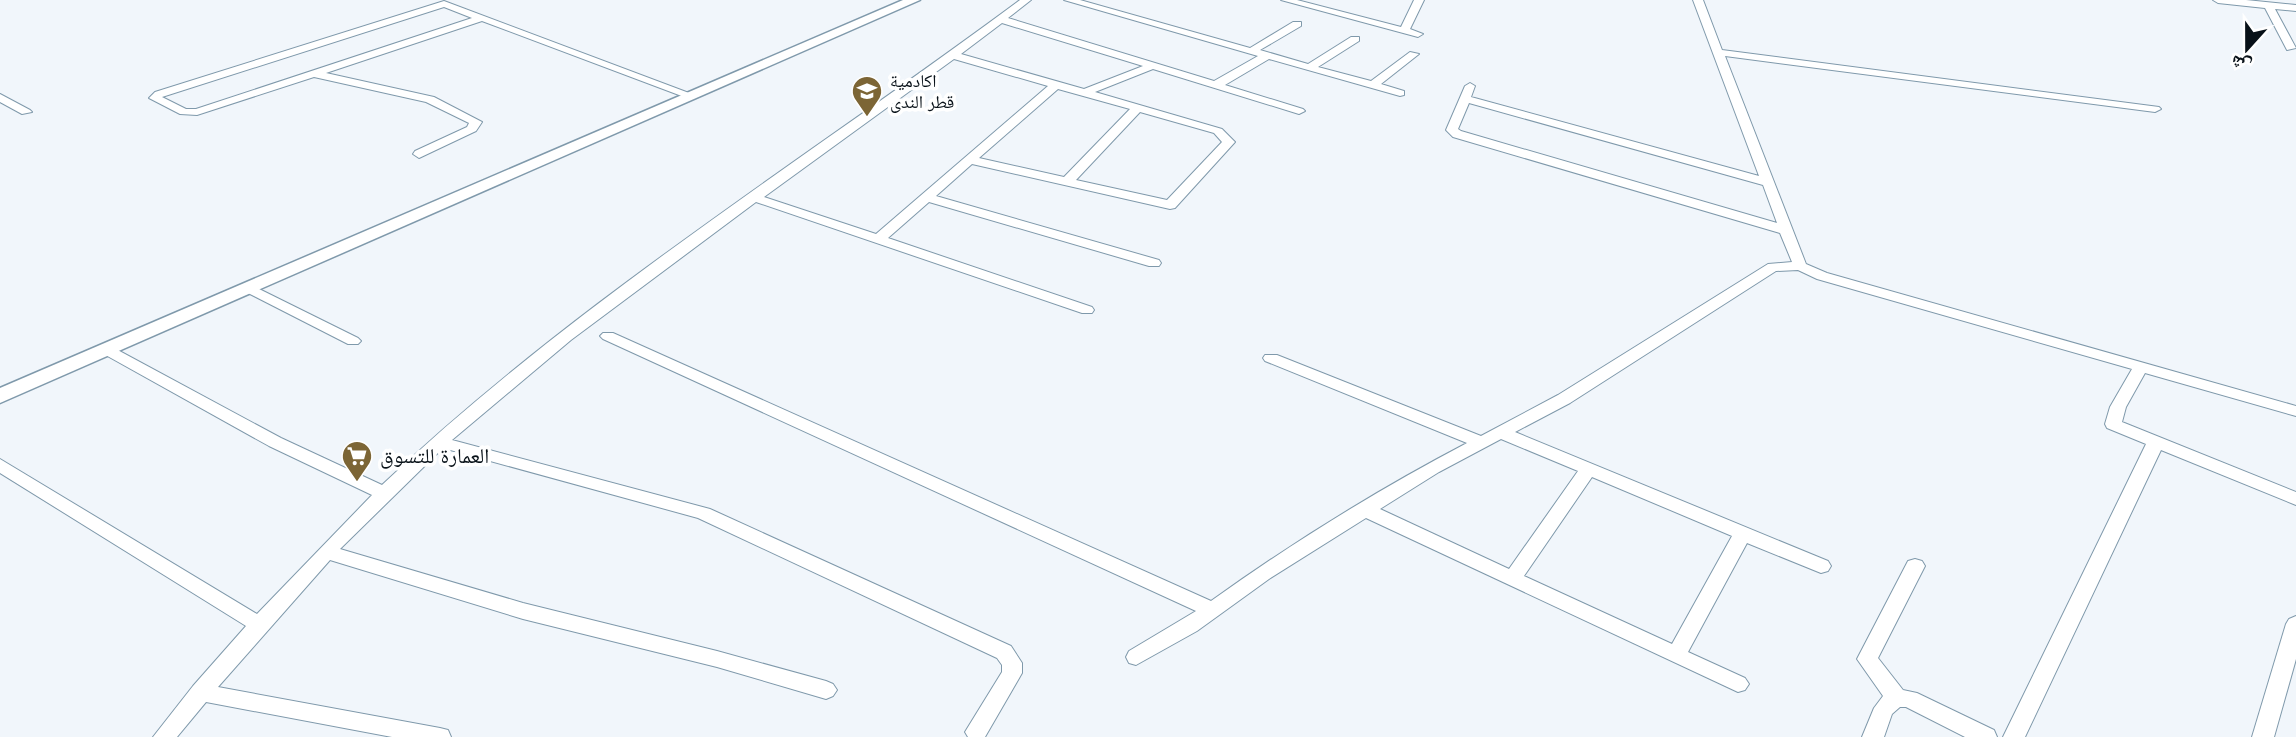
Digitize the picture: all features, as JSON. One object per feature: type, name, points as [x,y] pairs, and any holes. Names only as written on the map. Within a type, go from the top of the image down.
[{"type":"main road","points":[[0,396],[914,0]]},
{"type":"street","points":[[164,737],[259,625],[327,552],[441,442],[545,354],[1026,0]]},
{"type":"street","points":[[1069,0],[1400,93]]},
{"type":"street","points":[[1286,0],[1418,34]]},
{"type":"street","points":[[1341,14],[1349,0]]},
{"type":"street","points":[[1404,30],[1419,0]]},
{"type":"street","points":[[1698,0],[1800,266]]},
{"type":"street","points":[[2217,0],[2296,8]]},
{"type":"street","points":[[482,18],[197,112],[184,112],[155,97],[439,2],[482,18],[691,96]]},
{"type":"street","points":[[2268,5],[2291,48]]},
{"type":"street","points":[[1001,19],[1299,111]]},
{"type":"street","points":[[1250,52],[1297,24]]},
{"type":"street","points":[[359,30],[399,46]]},
{"type":"street","points":[[1309,68],[1354,39]]},
{"type":"street","points":[[1717,52],[2155,108]]},
{"type":"street","points":[[1373,85],[1414,54]]},
{"type":"street","points":[[953,55],[1218,131],[1228,142],[1170,205],[970,160]]},
{"type":"street","points":[[1216,85],[1267,56]]},
{"type":"street","points":[[1086,92],[1155,65]]},
{"type":"street","points":[[313,74],[430,99],[476,122],[472,129],[419,154]]},
{"type":"street","points":[[878,240],[1057,84]]},
{"type":"street","points":[[1769,183],[1469,92],[1452,130],[1457,134],[1786,230]]},
{"type":"street","points":[[0,97],[26,112]]},
{"type":"street","points":[[1067,182],[1137,109]]},
{"type":"street","points":[[926,197],[1154,263]]},
{"type":"street","points":[[755,198],[1087,310]]},
{"type":"street","points":[[1136,657],[1212,610],[1262,574],[1433,468],[1502,433],[1618,366],[1773,267],[1800,266],[1822,276],[2296,411]]},
{"type":"street","points":[[249,288],[353,341]]},
{"type":"street","points":[[608,336],[1212,610]]},
{"type":"street","points":[[107,350],[275,442],[386,494]]},
{"type":"street","points":[[1271,358],[1483,443]]},
{"type":"street","points":[[2141,367],[2111,422],[2296,499]]},
{"type":"street","points":[[1502,433],[1821,566]]},
{"type":"street","points":[[441,442],[704,513],[1004,652],[1012,663],[1012,673],[976,732]]},
{"type":"street","points":[[2014,737],[2156,442]]},
{"type":"street","points":[[0,464],[259,625]]},
{"type":"street","points":[[1512,579],[1589,469]]},
{"type":"street","points":[[1365,510],[1738,684]]},
{"type":"street","points":[[1676,655],[1743,534]]},
{"type":"street","points":[[327,552],[523,611],[717,659],[826,690]]},
{"type":"street","points":[[1896,697],[1867,659],[1915,566]]},
{"type":"street","points":[[2263,737],[2296,624]]},
{"type":"street","points":[[200,692],[440,737]]},
{"type":"street","points":[[1874,737],[1889,701],[1896,697],[1909,699],[1986,737]]},
{"type":"place","name":"اكادمية قطر الندى","points":[[867,118]]},
{"type":"place","name":"العمارة للتسوق","points":[[357,483]]}]
